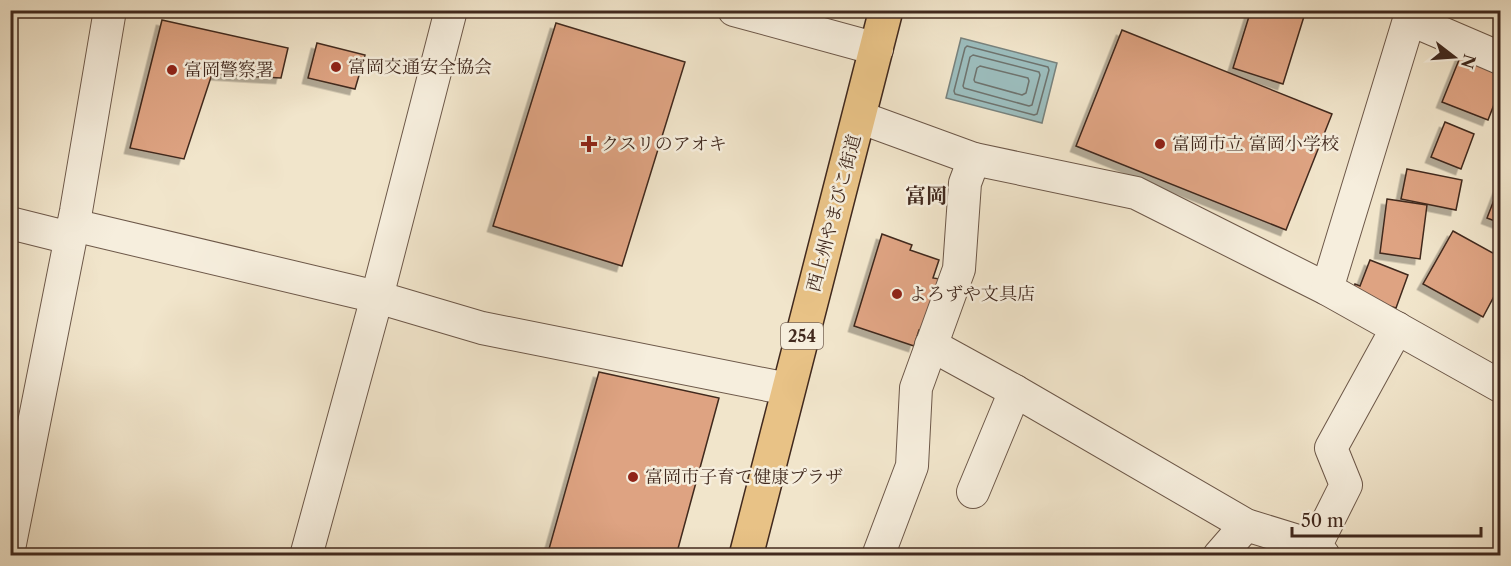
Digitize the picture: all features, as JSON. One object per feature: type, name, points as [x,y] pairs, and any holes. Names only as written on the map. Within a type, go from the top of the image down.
[{"type":"highway","name":"西上州やまびこ街道","points":[[746,555],[886,10]]},
{"type":"street","points":[[10,543],[71,231],[110,10]]},
{"type":"street","points":[[307,555],[451,10]]},
{"type":"street","points":[[734,10],[877,49]]},
{"type":"street","points":[[1327,289],[1410,15],[1500,57]]},
{"type":"street","points":[[859,117],[974,159],[1136,193],[1327,289],[1500,386]]},
{"type":"street","points":[[878,555],[912,466],[916,388],[959,269],[965,183],[974,159]]},
{"type":"street","points":[[10,223],[71,231],[377,297],[482,328],[788,389]]},
{"type":"street","points":[[931,345],[1246,525],[1320,550],[1346,485],[1331,448],[1397,328]]},
{"type":"street","points":[[973,492],[1015,391]]},
{"type":"street","points":[[1219,555],[1246,525]]},
{"type":"water","points":[[961,38],[1057,63],[1042,123],[946,98]]},
{"type":"building","points":[[1251,10],[1306,10],[1283,84],[1233,68]]},
{"type":"building","points":[[162,20],[288,48],[281,78],[212,74],[184,159],[130,148]]},
{"type":"building","name":"クスリのアオキ","points":[[556,23],[685,62],[622,266],[493,226]]},
{"type":"building","points":[[1122,30],[1332,114],[1286,230],[1076,146]]},
{"type":"building","name":"富岡交通安全協会","points":[[317,43],[365,55],[355,89],[308,78]]},
{"type":"building","points":[[1465,45],[1500,59],[1500,89],[1488,120],[1442,102]]},
{"type":"building","points":[[1445,122],[1474,134],[1461,169],[1431,157]]},
{"type":"building","points":[[1407,169],[1462,180],[1456,210],[1401,199]]},
{"type":"building","points":[[1500,187],[1500,223],[1487,218]]},
{"type":"building","points":[[1387,199],[1427,205],[1420,259],[1380,253]]},
{"type":"building","points":[[1453,231],[1500,257],[1500,285],[1483,317],[1423,284]]},
{"type":"building","points":[[882,234],[912,245],[910,250],[939,260],[933,278],[940,279],[927,329],[919,330],[914,346],[854,326]]},
{"type":"building","points":[[1370,260],[1408,275],[1396,308],[1352,295],[1355,284],[1360,286]]},
{"type":"building","name":"富岡市子育て健康プラザ","points":[[599,372],[719,398],[676,556],[547,556]]},
{"type":"place","name":"富岡交通安全協会","points":[[336,67]]},
{"type":"place","name":"富岡警察署","points":[[172,70]]},
{"type":"place","name":"クスリのアオキ","points":[[589,144]]},
{"type":"place","name":"富岡市立 富岡小学校","points":[[1160,144]]},
{"type":"place","name":"よろずや文具店","points":[[897,294]]},
{"type":"place","name":"富岡市子育て健康プラザ","points":[[633,477]]},
{"type":"district","name":"富岡","points":[[926,196]]}]
